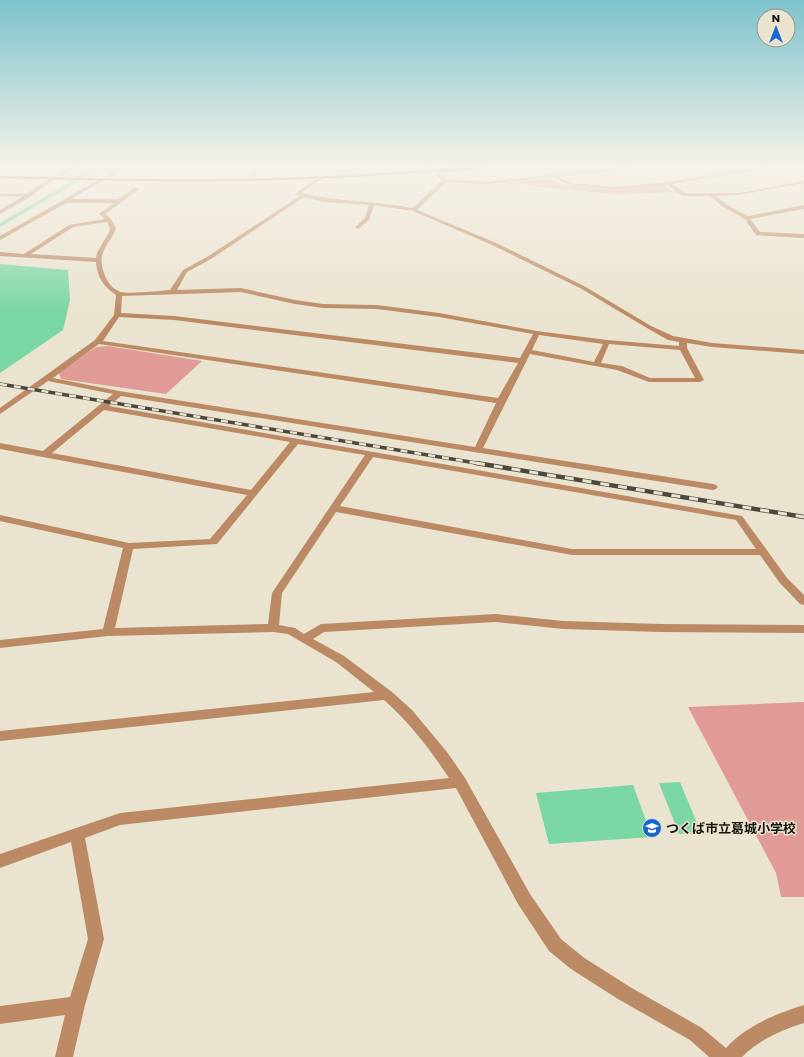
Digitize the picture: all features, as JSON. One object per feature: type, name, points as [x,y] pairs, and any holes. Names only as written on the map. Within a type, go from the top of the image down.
[{"type":"street","points":[[0,238],[40,215]]},
{"type":"street","points":[[104,215],[109,220],[113,228],[112,237],[100,254],[99,268],[106,284],[119,294],[135,292],[172,293],[240,290],[295,302],[323,306],[377,307],[439,314],[537,333],[607,342],[712,345],[804,352]]},
{"type":"street","points":[[172,293],[185,271],[209,258],[274,215]]},
{"type":"street","points":[[358,227],[367,219],[368,215]]},
{"type":"street","points":[[427,215],[492,243],[582,287],[648,327],[683,344],[700,380],[668,382],[649,380],[619,368],[596,365],[527,351]]},
{"type":"street","points":[[742,215],[747,218],[758,234],[804,236]]},
{"type":"street","points":[[747,218],[761,215]]},
{"type":"street","points":[[24,256],[71,226],[109,220]]},
{"type":"street","points":[[0,254],[99,260]]},
{"type":"street","points":[[0,412],[98,342],[117,315],[119,294]]},
{"type":"street","points":[[117,315],[174,318],[522,361]]},
{"type":"street","points":[[478,449],[501,401],[537,333]]},
{"type":"street","points":[[98,342],[501,401]]},
{"type":"street","points":[[596,365],[607,342]]},
{"type":"street","points":[[47,379],[119,393],[713,487]]},
{"type":"street","points":[[44,455],[119,393]]},
{"type":"street","points":[[102,408],[739,518],[783,580],[804,601]]},
{"type":"street","points":[[1,520],[129,546],[213,542],[296,441]]},
{"type":"street","points":[[0,446],[253,493]]},
{"type":"street","points":[[273,628],[277,593],[370,454]]},
{"type":"street","points":[[333,508],[572,552],[763,552]]},
{"type":"street","points":[[108,632],[129,546]]},
{"type":"street","points":[[306,638],[321,628],[496,618],[586,626],[804,629]]},
{"type":"street","points":[[0,644],[108,632],[273,628],[291,632],[306,638],[346,663],[388,695],[407,713],[425,734],[460,782],[524,899],[555,945],[577,963],[617,989],[696,1034],[722,1057]]},
{"type":"street","points":[[0,736],[388,695]]},
{"type":"street","points":[[0,861],[120,819],[460,782]]},
{"type":"street","points":[[64,1057],[76,1004],[96,939],[77,835]]},
{"type":"street","points":[[0,1015],[76,1004]]},
{"type":"street","points":[[730,1057],[738,1046],[756,1033],[804,1014]]},
{"type":"shaded area","points":[[13,215],[20,215],[0,227],[0,223]]},
{"type":"shaded area","points":[[0,264],[68,270],[70,300],[63,330],[0,373]]},
{"type":"shaded area","points":[[108,346],[202,361],[166,394],[61,379],[59,373],[96,347]]},
{"type":"shaded area","points":[[804,702],[804,897],[781,897],[776,873],[688,707]]},
{"type":"shaded area","points":[[680,782],[701,833],[679,834],[659,783]]},
{"type":"shaded area","points":[[633,785],[652,837],[549,844],[536,793]]},
{"type":"railway","points":[[0,384],[482,464]]},
{"type":"railway","points":[[476,463],[804,517]]},
{"type":"place","name":"つくば市立葛城小学校","points":[[652,828]]}]
